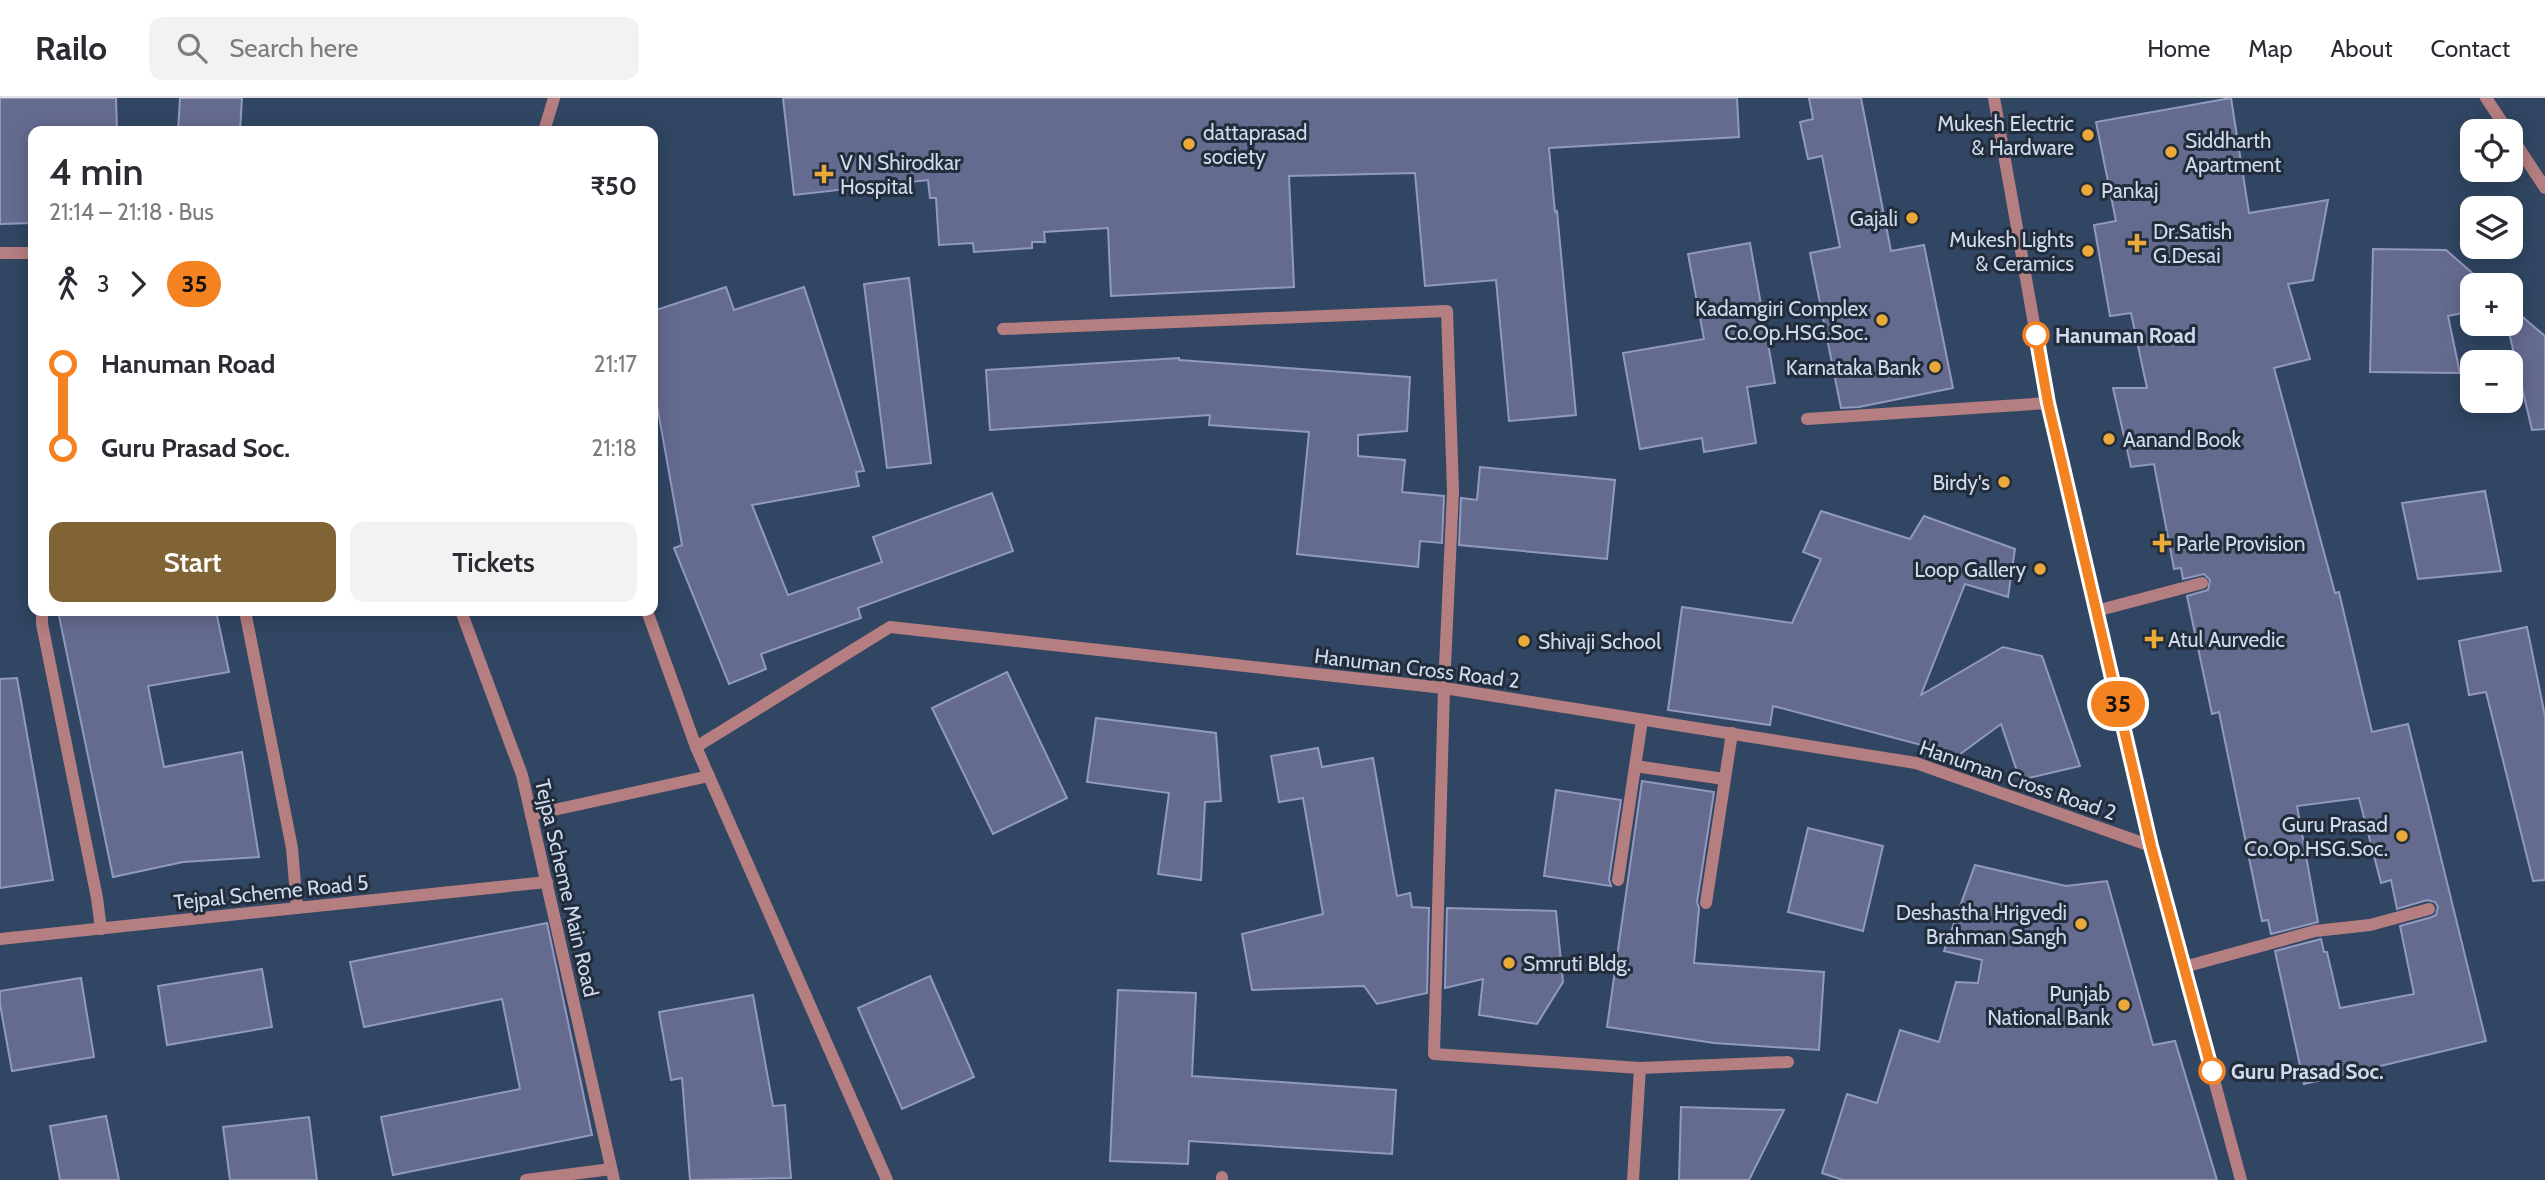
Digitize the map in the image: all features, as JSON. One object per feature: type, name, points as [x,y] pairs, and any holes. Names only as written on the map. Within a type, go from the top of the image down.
[{"type":"street","points":[[546,126],[554,98]]},
{"type":"street","points":[[1994,98],[2048,403],[2151,846],[2241,1180]]},
{"type":"street","points":[[2486,98],[2500,119]]},
{"type":"street","points":[[2523,154],[2545,188]]},
{"type":"street","points":[[0,253],[28,253]]},
{"type":"street","points":[[1003,329],[1447,311],[1452,491],[1434,1054],[1640,1068],[1788,1062]]},
{"type":"street","points":[[1807,419],[2048,403]]},
{"type":"street","points":[[2096,611],[2202,583]]},
{"type":"street","points":[[41,616],[101,929]]},
{"type":"street","points":[[246,616],[292,848],[297,908]]},
{"type":"street","name":"Tejpa Scheme Main Road","points":[[463,616],[522,775],[613,1174]]},
{"type":"street","points":[[649,616],[696,747],[887,1180]]},
{"type":"street","name":"Hanuman Cross Road 2","points":[[696,747],[890,627],[1444,688],[1916,763],[2151,846]]},
{"type":"street","points":[[1618,880],[1642,720]]},
{"type":"street","points":[[1706,903],[1732,733]]},
{"type":"street","points":[[1635,766],[1724,779]]},
{"type":"street","points":[[531,815],[709,776]]},
{"type":"street","name":"Tejpal Scheme Road 5","points":[[0,940],[547,882]]},
{"type":"street","points":[[2183,967],[2315,931],[2370,925],[2429,909]]},
{"type":"street","points":[[1633,1180],[1640,1068]]},
{"type":"street","points":[[526,1180],[613,1174]]},
{"type":"building","points":[[0,98],[116,98],[117,126],[28,126],[28,223],[0,224]]},
{"type":"building","points":[[180,98],[242,98],[240,126],[178,126]]},
{"type":"building","points":[[783,98],[1737,98],[1739,137],[1549,148],[1576,415],[1509,421],[1496,280],[1425,286],[1415,173],[1289,176],[1294,287],[1111,296],[1108,228],[1044,232],[1045,242],[1032,242],[1032,248],[974,252],[973,243],[939,245],[936,198],[930,198],[928,180],[794,195]]},
{"type":"building","name":"Kadamgiri Complex Co.Op.HSG.Soc.","points":[[1809,98],[1861,98],[1891,251],[1924,245],[1953,388],[1859,407],[1841,408],[1810,253],[1840,247],[1822,156],[1808,159],[1800,122],[1813,119]]},
{"type":"building","points":[[2231,98],[2249,213],[2328,200],[2313,280],[2288,284],[2310,359],[2274,368],[2335,593],[2339,592],[2372,732],[2408,724],[2486,1041],[2304,1084],[2275,951],[2321,939],[2324,952],[2327,952],[2340,1008],[2414,994],[2400,926],[2436,915],[2438,907],[2435,902],[2427,900],[2397,909],[2391,880],[2381,883],[2359,798],[2297,806],[2318,922],[2271,934],[2268,920],[2262,921],[2219,712],[2212,714],[2187,596],[2208,590],[2210,580],[2204,574],[2183,579],[2181,568],[2174,569],[2154,464],[2131,467],[2113,388],[2147,388],[2131,313],[2110,316],[2094,225],[2116,221],[2096,122]]},
{"type":"building","points":[[1750,243],[1775,383],[1747,387],[1756,443],[1704,452],[1702,438],[1640,449],[1623,353],[1704,339],[1688,254]]},
{"type":"building","points":[[2373,249],[2446,250],[2472,273],[2460,273],[2460,314],[2448,316],[2460,373],[2370,372]]},
{"type":"building","points":[[909,278],[931,463],[887,468],[864,284]]},
{"type":"building","points":[[726,287],[734,310],[804,287],[864,471],[856,472],[859,486],[752,505],[788,595],[882,562],[873,537],[992,493],[1013,551],[858,608],[861,618],[761,654],[766,669],[729,684],[674,548],[682,545],[658,411],[658,309]]},
{"type":"building","points":[[2523,317],[2545,336],[2545,429],[2532,430],[2523,392],[2523,350],[2513,350],[2510,336],[2523,336]]},
{"type":"building","points":[[1179,358],[1410,377],[1407,431],[1358,435],[1358,456],[1405,460],[1402,492],[1444,496],[1442,543],[1420,541],[1418,567],[1297,554],[1309,432],[1209,425],[1210,415],[990,430],[986,370]]},
{"type":"building","points":[[1480,467],[1615,480],[1607,559],[1459,545],[1461,498],[1477,500]]},
{"type":"building","points":[[2485,491],[2501,571],[2418,579],[2402,503]]},
{"type":"building","points":[[1821,511],[1910,539],[1924,516],[2015,549],[2008,597],[1965,584],[1921,695],[2003,647],[2042,656],[2080,766],[2020,780],[2001,724],[1959,755],[1773,706],[1770,725],[1668,710],[1682,607],[1792,623],[1821,559],[1803,552]]},
{"type":"building","points":[[59,616],[217,616],[229,672],[148,686],[164,767],[242,752],[259,857],[183,862],[113,877]]},
{"type":"building","points":[[2527,627],[2545,716],[2545,880],[2533,881],[2486,692],[2469,695],[2459,641]]},
{"type":"building","points":[[1007,672],[1067,798],[993,834],[932,708]]},
{"type":"building","points":[[17,678],[53,880],[0,888],[0,679]]},
{"type":"building","points":[[1096,718],[1216,733],[1221,801],[1205,802],[1201,880],[1158,874],[1169,793],[1087,782]]},
{"type":"building","points":[[1318,748],[1322,767],[1373,758],[1397,896],[1410,893],[1412,907],[1429,908],[1427,993],[1377,1004],[1364,986],[1252,990],[1242,934],[1323,914],[1303,798],[1279,802],[1271,756]]},
{"type":"building","points":[[1642,781],[1714,792],[1697,902],[1699,908],[1694,963],[1824,972],[1819,1050],[1714,1043],[1607,1027]]},
{"type":"building","points":[[1556,790],[1621,800],[1609,879],[1611,886],[1544,876]]},
{"type":"building","points":[[1808,828],[1883,846],[1863,931],[1788,912]]},
{"type":"building","points":[[1975,865],[2066,886],[2107,881],[2153,1045],[2175,1041],[2217,1180],[1843,1180],[1822,1173],[1847,1094],[1877,1103],[1900,1030],[1939,1042],[1956,982],[1978,983],[1982,960],[1944,951]]},
{"type":"building","name":"Smruti Bldg.","points":[[1447,908],[1556,911],[1563,982],[1537,1024],[1479,1015],[1483,979],[1445,988]]},
{"type":"building","points":[[547,923],[592,1135],[393,1175],[381,1117],[520,1089],[502,999],[364,1027],[350,962]]},
{"type":"building","points":[[262,969],[272,1027],[167,1045],[158,986]]},
{"type":"building","points":[[930,976],[974,1077],[902,1109],[858,1008]]},
{"type":"building","points":[[81,978],[94,1057],[12,1071],[0,991]]},
{"type":"building","points":[[1118,990],[1196,993],[1192,1076],[1396,1090],[1392,1154],[1189,1141],[1188,1164],[1110,1161]]},
{"type":"building","points":[[753,995],[773,1106],[785,1105],[791,1178],[690,1180],[682,1078],[671,1080],[659,1012]]},
{"type":"building","points":[[1681,1107],[1784,1110],[1749,1180],[1679,1180]]},
{"type":"building","points":[[106,1116],[119,1180],[60,1180],[50,1126]]},
{"type":"building","points":[[309,1117],[317,1180],[230,1180],[223,1127]]},
{"type":"bus line","name":"35","points":[[2036,335],[2048,403],[2151,846],[2212,1071]]},
{"type":"place","name":"Mukesh Electric & Hardware","points":[[2088,135]]},
{"type":"place","name":"dattaprasad society","points":[[1189,144]]},
{"type":"place","name":"Siddharth Apartment","points":[[2171,152]]},
{"type":"place","name":"V N Shirodkar Hospital","points":[[824,174]]},
{"type":"place","name":"Pankaj","points":[[2087,190]]},
{"type":"place","name":"Gajali","points":[[1912,218]]},
{"type":"place","name":"Dr.Satish G.Desai","points":[[2137,243]]},
{"type":"place","name":"Mukesh Lights & Ceramics","points":[[2088,251]]},
{"type":"place","name":"Kadamgiri Complex Co.Op.HSG.Soc.","points":[[1882,320]]},
{"type":"place","name":"Hanuman Road","points":[[2036,335]]},
{"type":"place","name":"Karnataka Bank","points":[[1935,367]]},
{"type":"place","name":"Aanand Book","points":[[2109,439]]},
{"type":"place","name":"Birdy's","points":[[2004,482]]},
{"type":"place","name":"Parle Provision","points":[[2162,543]]},
{"type":"place","name":"Loop Gallery","points":[[2040,569]]},
{"type":"place","name":"Atul Aurvedic","points":[[2154,639]]},
{"type":"place","name":"Shivaji School","points":[[1524,641]]},
{"type":"place","name":"Guru Prasad Co.Op.HSG.Soc.","points":[[2402,836]]},
{"type":"place","name":"Deshastha Hrigvedi Brahman Sangh","points":[[2081,924]]},
{"type":"place","name":"Smruti Bldg.","points":[[1509,963]]},
{"type":"place","name":"Punjab National Bank","points":[[2124,1005]]},
{"type":"place","name":"Guru Prasad Soc.","points":[[2212,1071]]}]
